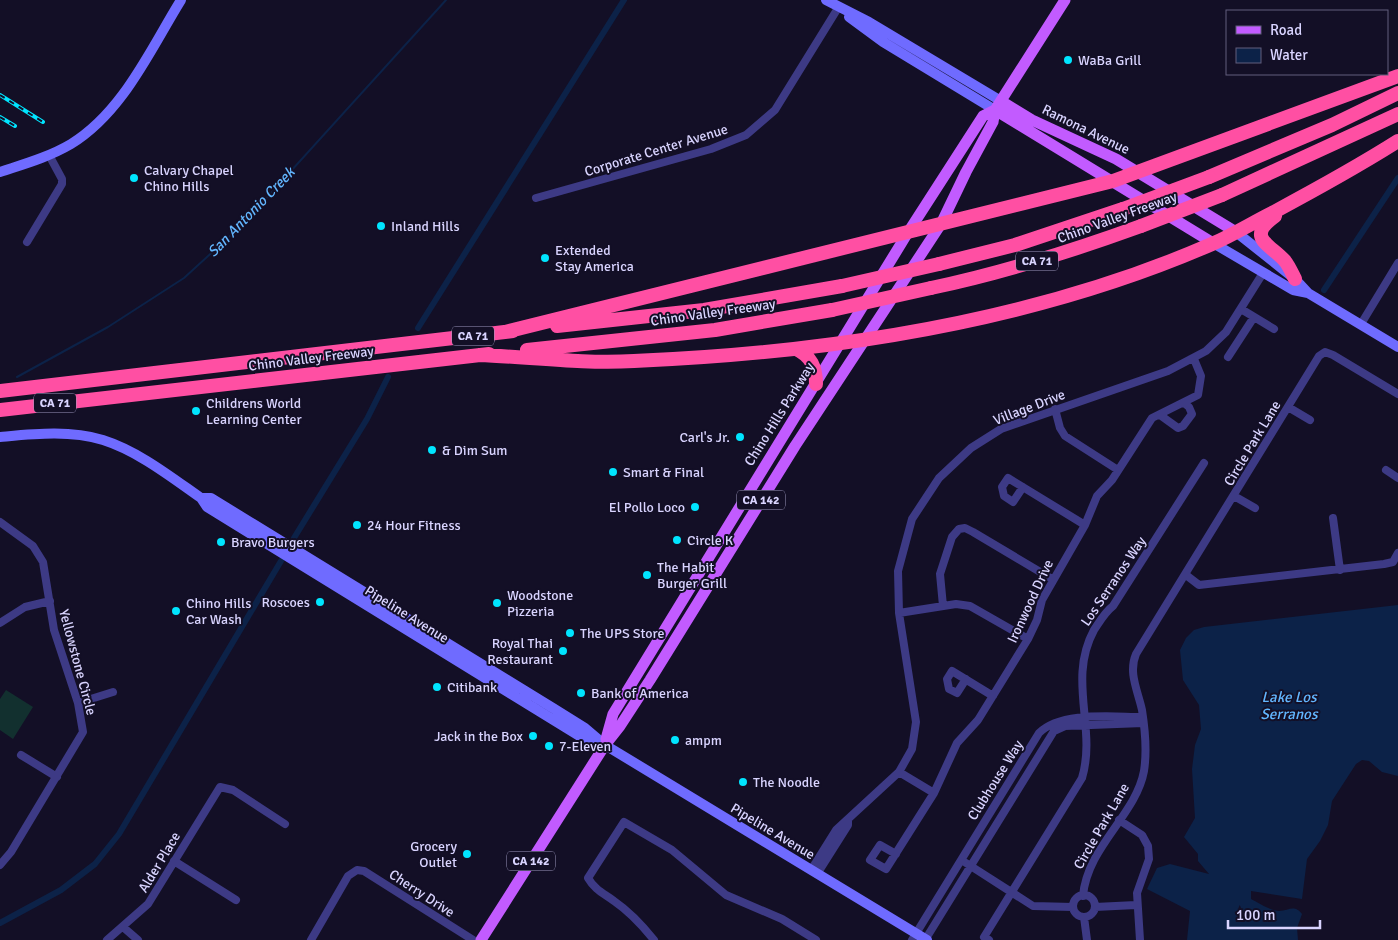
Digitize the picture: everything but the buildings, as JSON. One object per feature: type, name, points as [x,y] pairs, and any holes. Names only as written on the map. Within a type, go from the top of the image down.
[{"type":"highway","points":[[505,332],[908,234],[1113,181],[1398,76]]},
{"type":"highway","name":"Chino Valley Freeway","points":[[0,391],[704,310],[842,286],[1015,245],[1123,210],[1209,177],[1332,124],[1398,93]]},
{"type":"highway","name":"Chino Valley Freeway","points":[[0,410],[715,330],[832,310],[985,277],[1069,252],[1222,195],[1398,114]]},
{"type":"highway","points":[[479,355],[631,362],[796,349],[921,331],[1010,311],[1130,276],[1213,243],[1350,172],[1398,141]]},
{"type":"highway","points":[[1295,278],[1285,261],[1263,242],[1260,234],[1267,222],[1299,199]]},
{"type":"highway","points":[[796,349],[810,359],[816,374],[816,384]]},
{"type":"main road","points":[[0,172],[48,156],[72,143],[93,127],[122,97],[181,0]]},
{"type":"main road","name":"Ramona Avenue","points":[[826,0],[864,30],[998,106],[1213,243],[1294,290],[1308,294],[1398,347]]},
{"type":"main road","name":"Chino Hills Parkway","points":[[481,940],[605,745],[620,726],[650,680],[795,446],[868,338],[941,224],[993,122],[998,106],[1065,0]]},
{"type":"main road","name":"Ramona Avenue","points":[[998,106],[1032,120],[1137,171],[1236,232],[1295,278],[1308,294]]},
{"type":"main road","name":"Chino Hills Parkway","points":[[605,745],[613,714],[908,234],[983,116],[998,106]]},
{"type":"main road","name":"Pipeline Avenue","points":[[0,436],[60,433],[103,440],[131,452],[202,498],[211,498],[280,546],[581,737],[605,745],[814,872],[914,936],[926,940]]},
{"type":"street","name":"Corporate Center Avenue","points":[[536,198],[711,149],[746,135],[776,110],[838,8]]},
{"type":"street","points":[[27,242],[62,184],[62,180],[48,156]]},
{"type":"street","points":[[1361,324],[1398,263]]},
{"type":"street","name":"Village Drive","points":[[814,872],[842,822],[848,820],[900,772],[912,749],[916,722],[899,613],[898,571],[912,519],[939,478],[971,448],[1001,430],[1055,409],[1168,371],[1194,359],[1226,332],[1264,273]]},
{"type":"street","points":[[1241,309],[1274,329]]},
{"type":"street","points":[[1228,357],[1254,317]]},
{"type":"street","name":"Circle Park Lane","points":[[1082,896],[1087,870],[1138,789],[1144,772],[1146,752],[1143,720],[1132,672],[1133,662],[1319,356],[1325,352],[1333,355],[1398,394]]},
{"type":"street","name":"Ironwood Drive","points":[[896,854],[934,793],[957,743],[978,720],[1028,639],[1052,579],[1085,525],[1097,496],[1118,470],[1152,418],[1198,395],[1201,376],[1194,359]]},
{"type":"street","points":[[1160,415],[1178,428],[1183,426],[1192,414],[1189,406],[1184,403]]},
{"type":"street","points":[[1288,407],[1310,420]]},
{"type":"street","points":[[1055,409],[1060,428],[1066,436],[1118,470]]},
{"type":"street","name":"Los Serranos Way","points":[[986,938],[1082,778],[1086,756],[1082,669],[1091,636],[1106,611],[1113,606],[1204,463]]},
{"type":"street","points":[[1386,470],[1398,478]]},
{"type":"street","points":[[1023,487],[1085,525]]},
{"type":"street","points":[[1234,496],[1255,508]]},
{"type":"street","points":[[1333,518],[1340,570]]},
{"type":"street","name":"Yellowstone Circle","points":[[0,522],[33,546],[43,562],[54,630],[78,703],[83,732],[11,852],[0,865]]},
{"type":"street","points":[[943,606],[940,574],[952,537],[959,529],[965,528],[973,532],[1052,579]]},
{"type":"street","points":[[1186,575],[1199,585],[1340,570],[1393,562],[1398,553]]},
{"type":"street","points":[[0,623],[25,607],[50,601]]},
{"type":"street","points":[[899,613],[956,604],[970,606],[1028,639]]},
{"type":"street","points":[[966,679],[993,696]]},
{"type":"street","points":[[78,703],[113,692]]},
{"type":"street","name":"Clubhouse Way","points":[[914,936],[1039,733],[1052,723],[1143,720]]},
{"type":"street","name":"Clubhouse Way","points":[[926,940],[1051,735],[1061,727],[1084,722]]},
{"type":"street","points":[[21,755],[57,777]]},
{"type":"street","points":[[900,772],[934,793]]},
{"type":"street","name":"Alder Place","points":[[107,940],[148,904],[220,787],[233,790],[285,824]]},
{"type":"street","points":[[1119,820],[1142,835],[1148,846],[1149,859],[1140,881],[1136,905],[1140,940]]},
{"type":"street","points":[[654,940],[639,921],[594,888],[588,878],[624,822],[672,850],[726,895],[782,920],[816,940]]},
{"type":"street","points":[[960,860],[1033,906],[1073,907]]},
{"type":"street","points":[[174,861],[236,900]]},
{"type":"street","name":"Cherry Drive","points":[[311,940],[348,876],[357,870],[364,871],[472,940]]},
{"type":"street","points":[[1082,896],[1091,898],[1095,907],[1092,914],[1084,917],[1076,914],[1073,907],[1077,898],[1082,896]]},
{"type":"street","points":[[1095,907],[1136,905]]},
{"type":"street","points":[[1084,917],[1087,940]]},
{"type":"street","points":[[123,927],[138,940]]},
{"type":"green space","points":[[6,690],[33,707],[13,739],[0,730],[0,699]]},
{"type":"water","name":"Lake Los Serranos","points":[[1398,605],[1398,776],[1382,772],[1369,761],[1362,760],[1356,764],[1332,801],[1328,825],[1320,841],[1307,859],[1302,899],[1251,891],[1251,899],[1269,908],[1276,911],[1296,909],[1302,914],[1297,928],[1298,940],[1187,940],[1190,911],[1147,889],[1157,868],[1170,864],[1209,874],[1198,861],[1198,854],[1184,837],[1195,818],[1192,769],[1195,745],[1201,729],[1199,705],[1183,680],[1180,650],[1186,638],[1194,630],[1204,627]]},
{"type":"waterway","name":"San Antonio Creek","points":[[17,377],[108,327],[184,278],[242,225],[446,0]]},
{"type":"waterway","points":[[418,328],[624,0]]},
{"type":"waterway","points":[[1324,290],[1398,178]]},
{"type":"waterway","points":[[294,538],[367,419],[388,377]]},
{"type":"waterway","points":[[0,923],[61,890],[95,864],[119,834],[281,561]]},
{"type":"railway","points":[[0,95],[43,122]]},
{"type":"railway","points":[[0,117],[15,126]]},
{"type":"place","name":"WaBa Grill","points":[[1068,60]]},
{"type":"place","name":"Calvary Chapel Chino Hills","points":[[134,178]]},
{"type":"place","name":"Inland Hills","points":[[381,226]]},
{"type":"place","name":"Extended Stay America","points":[[545,258]]},
{"type":"place","name":"Childrens World Learning Center","points":[[196,411]]},
{"type":"place","name":"Carl's Jr.","points":[[740,437]]},
{"type":"place","name":"& Dim Sum","points":[[432,450]]},
{"type":"place","name":"Smart & Final","points":[[613,472]]},
{"type":"place","name":"El Pollo Loco","points":[[695,507]]},
{"type":"place","name":"24 Hour Fitness","points":[[357,525]]},
{"type":"place","name":"Circle K","points":[[677,540]]},
{"type":"place","name":"Bravo Burgers","points":[[221,542]]},
{"type":"place","name":"The Habit Burger Grill","points":[[647,575]]},
{"type":"place","name":"Roscoes","points":[[320,602]]},
{"type":"place","name":"Woodstone Pizzeria","points":[[497,603]]},
{"type":"place","name":"Chino Hills Car Wash","points":[[176,611]]},
{"type":"place","name":"The UPS Store","points":[[570,633]]},
{"type":"place","name":"Royal Thai Restaurant","points":[[563,651]]},
{"type":"place","name":"Citibank","points":[[437,687]]},
{"type":"place","name":"Bank of America","points":[[581,693]]},
{"type":"place","name":"Jack in the Box","points":[[533,736]]},
{"type":"place","name":"ampm","points":[[675,740]]},
{"type":"place","name":"7-Eleven","points":[[549,746]]},
{"type":"place","name":"The Noodle","points":[[743,782]]},
{"type":"place","name":"Grocery Outlet","points":[[467,854]]}]
